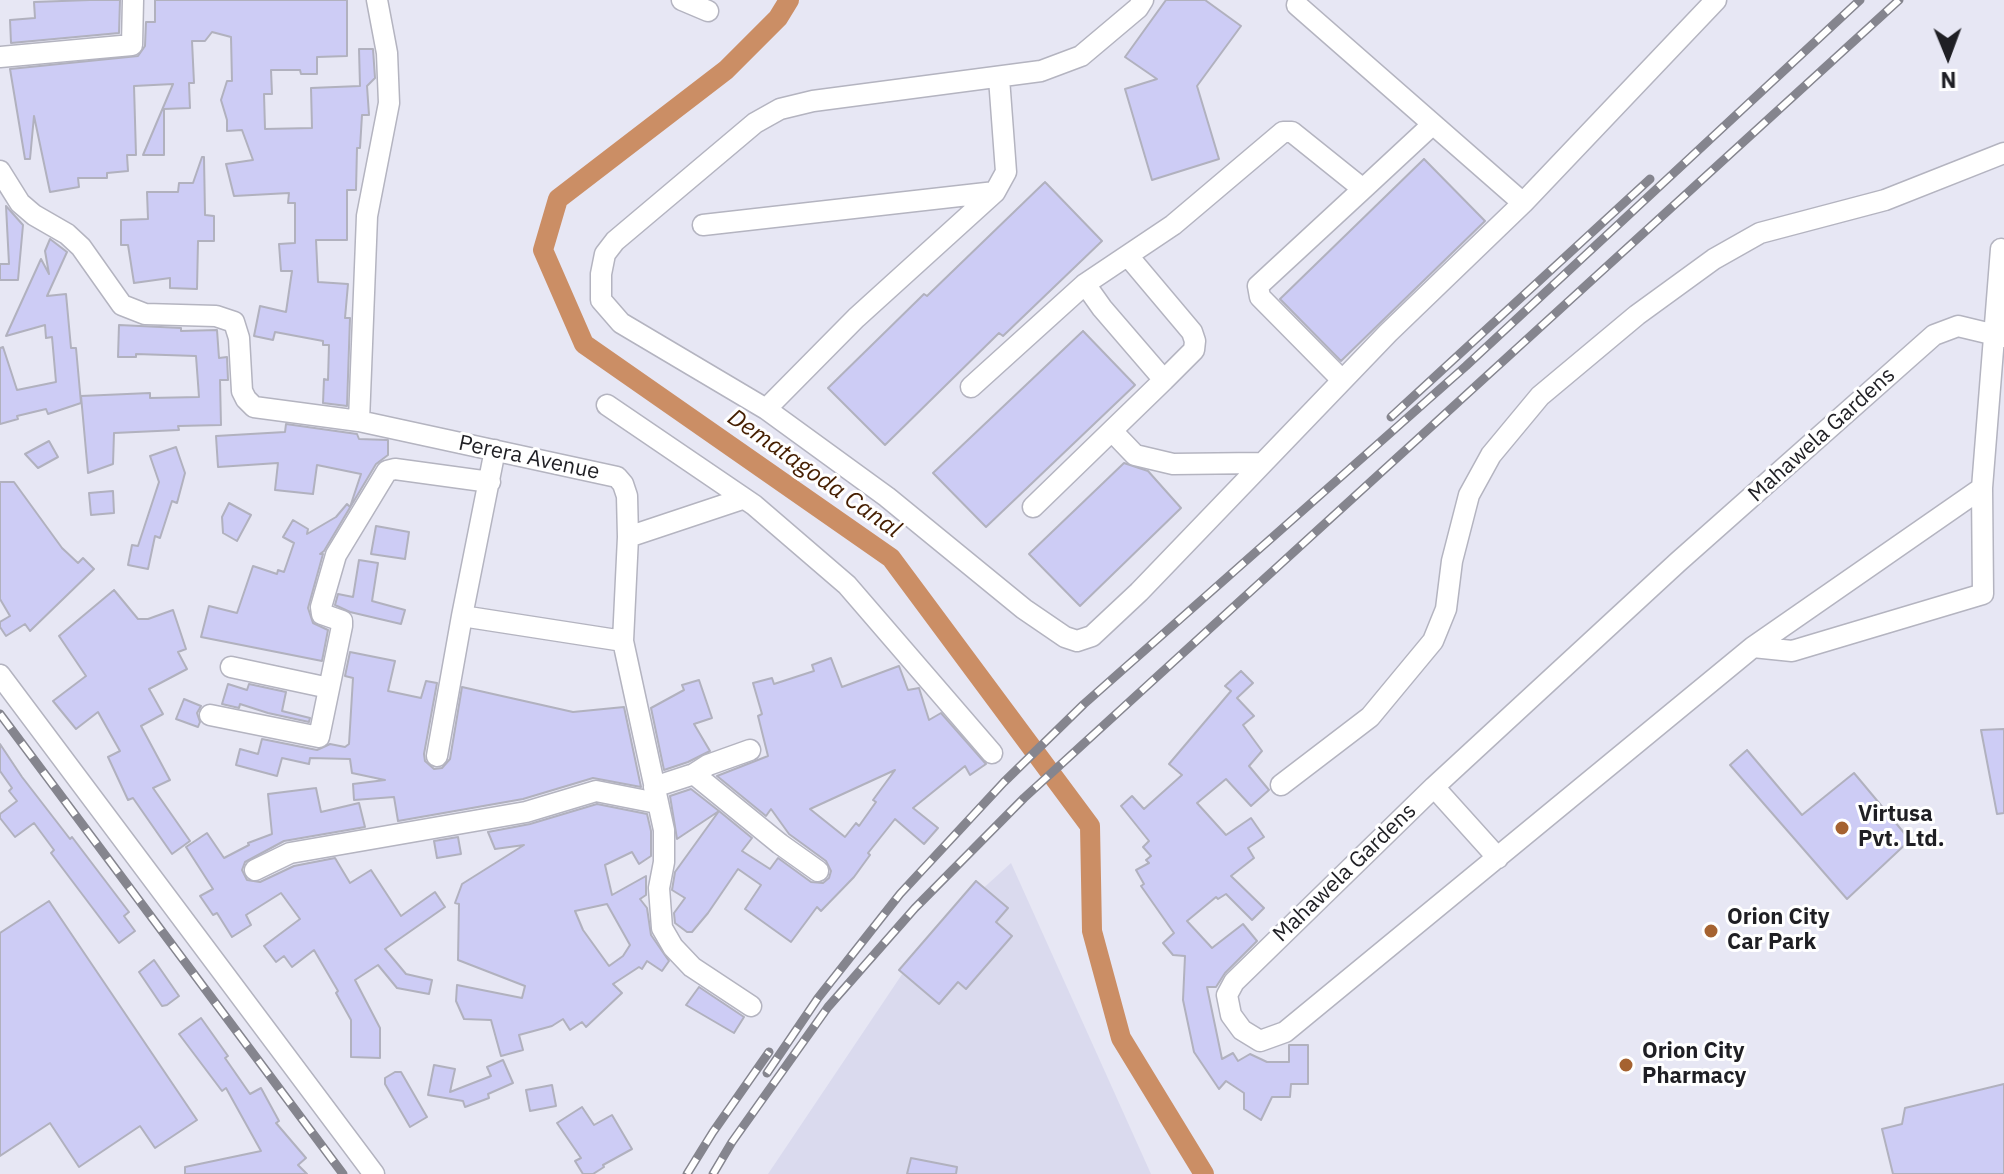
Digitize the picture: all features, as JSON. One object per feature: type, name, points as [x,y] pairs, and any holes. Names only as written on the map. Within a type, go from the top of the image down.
[{"type":"street","points":[[0,57],[132,45],[133,0]]},
{"type":"street","points":[[359,421],[367,216],[389,103],[387,53],[377,0]]},
{"type":"street","points":[[682,0],[708,11]]},
{"type":"street","points":[[1143,0],[1138,8],[1081,56],[1041,71],[813,101],[780,109],[755,123],[615,241],[605,254],[601,274],[601,300],[621,323],[766,409],[887,497],[1024,609],[1065,637],[1077,641],[1092,636],[1139,592],[1260,463],[1523,203],[1716,0]]},
{"type":"street","points":[[1297,5],[1523,203]]},
{"type":"street","points":[[766,409],[856,318],[995,192],[1006,172],[999,78]]},
{"type":"street","points":[[1342,380],[1260,297],[1258,286],[1433,124]]},
{"type":"street","points":[[971,387],[1085,284],[1173,225],[1283,132],[1292,132],[1363,189]]},
{"type":"street","points":[[1281,785],[1370,717],[1433,641],[1446,609],[1452,561],[1469,495],[1491,455],[1540,396],[1637,315],[1714,259],[1760,233],[1885,200],[2004,153]]},
{"type":"street","name":"Perera Avenue","points":[[0,171],[20,203],[81,247],[122,305],[145,314],[216,316],[234,322],[239,338],[242,391],[254,407],[359,421],[617,477],[627,496],[623,641],[664,830],[664,862],[659,888],[662,928],[673,947],[692,967],[751,1006]]},
{"type":"street","points":[[703,225],[995,192]]},
{"type":"street","points":[[1753,647],[1792,651],[1983,594],[1982,488],[2000,336],[2001,249]]},
{"type":"street","points":[[1033,507],[1194,350],[1192,332],[1128,256]]},
{"type":"street","points":[[1085,284],[1164,380]]},
{"type":"street","name":"Mahawela Gardens","points":[[1982,488],[1753,647],[1285,1032],[1260,1041],[1242,1030],[1231,1015],[1227,995],[1234,982],[1434,787],[1678,562],[1934,335],[1958,326],[2000,336]]},
{"type":"street","points":[[607,405],[754,505],[847,585],[992,753]]},
{"type":"street","points":[[1112,431],[1135,455],[1173,464],[1260,463]]},
{"type":"street","points":[[437,756],[495,450]]},
{"type":"street","points":[[210,715],[319,737],[342,626],[342,621],[322,614],[321,607],[336,555],[387,471],[395,469],[490,482]]},
{"type":"street","points":[[628,537],[742,499]]},
{"type":"street","points":[[462,616],[623,641]]},
{"type":"street","points":[[231,667],[329,688]]},
{"type":"street","points":[[0,675],[374,1174]]},
{"type":"street","points":[[255,870],[290,853],[526,812],[596,791],[636,797],[655,795],[708,765],[750,750]]},
{"type":"street","points":[[694,774],[818,871]]},
{"type":"street","points":[[1434,787],[1498,858]]},
{"type":"shaded area","points":[[1011,863],[1151,1174],[768,1174],[923,943]]},
{"type":"building","points":[[120,0],[119,33],[11,43],[10,20],[35,18],[34,2]]},
{"type":"building","points":[[155,0],[347,0],[347,56],[317,57],[317,74],[301,74],[300,70],[271,70],[272,94],[264,94],[265,129],[312,128],[311,88],[360,86],[359,49],[373,49],[375,78],[367,86],[369,115],[362,115],[356,190],[347,190],[347,240],[316,240],[318,282],[348,284],[345,318],[350,318],[347,406],[323,403],[324,379],[328,380],[329,345],[323,345],[323,341],[275,332],[273,340],[254,336],[260,306],[286,312],[292,271],[281,271],[279,244],[295,243],[295,203],[288,203],[289,193],[234,196],[226,164],[253,160],[242,130],[227,131],[221,100],[227,81],[232,81],[231,37],[212,32],[205,41],[192,41],[194,83],[189,83],[190,108],[164,109],[164,155],[143,155],[173,84],[134,86],[136,155],[127,155],[128,171],[107,173],[107,178],[78,178],[79,187],[50,192],[34,116],[30,159],[25,159],[10,69],[138,56],[145,46],[146,22],[155,22]]},
{"type":"building","points":[[1166,0],[1205,0],[1241,26],[1197,86],[1219,159],[1152,180],[1125,89],[1157,79],[1125,57]]},
{"type":"building","points":[[202,157],[205,215],[214,216],[214,241],[198,241],[197,289],[170,288],[170,278],[134,283],[128,245],[121,245],[121,220],[148,219],[147,192],[178,192],[179,183],[193,183]]},
{"type":"building","points":[[1424,159],[1485,221],[1341,361],[1280,299]]},
{"type":"building","points":[[1045,182],[1102,241],[1003,336],[999,333],[885,445],[828,388]]},
{"type":"building","points":[[6,206],[23,225],[18,280],[0,280],[0,264],[9,264]]},
{"type":"building","points":[[50,239],[67,252],[47,296],[66,294],[71,348],[76,348],[81,403],[48,414],[46,409],[17,416],[18,419],[0,424],[0,348],[3,347],[17,390],[56,382],[52,337],[46,338],[45,325],[6,336],[41,259],[49,274],[45,251]]},
{"type":"building","points":[[119,325],[181,328],[181,331],[217,330],[219,358],[227,357],[228,380],[220,380],[221,425],[114,433],[113,464],[88,473],[81,396],[150,393],[150,398],[199,397],[196,356],[136,354],[136,357],[118,357]]},
{"type":"building","points":[[1083,331],[1135,385],[986,527],[933,473]]},
{"type":"building","points":[[286,424],[357,434],[359,439],[388,440],[388,455],[376,464],[324,551],[320,554],[323,554],[308,608],[313,623],[328,630],[322,661],[201,637],[209,606],[237,613],[253,566],[277,574],[278,570],[284,572],[294,543],[283,537],[293,520],[308,529],[307,534],[336,517],[347,504],[350,507],[361,474],[317,465],[313,494],[275,490],[278,463],[218,467],[216,436],[285,432]]},
{"type":"building","points":[[49,441],[58,457],[38,468],[25,454]]},
{"type":"building","points":[[176,447],[185,473],[177,503],[172,501],[160,538],[155,536],[148,569],[128,565],[132,545],[138,546],[159,482],[150,456]]},
{"type":"building","points":[[1124,463],[1148,471],[1181,508],[1080,606],[1029,554]]},
{"type":"building","points":[[0,482],[14,482],[62,548],[78,563],[83,558],[94,569],[30,631],[25,624],[6,636],[0,627],[0,622],[10,616],[0,599]]},
{"type":"building","points":[[113,491],[114,513],[91,515],[89,493]]},
{"type":"building","points":[[229,503],[251,515],[237,541],[223,533],[222,517]]},
{"type":"building","points":[[376,526],[409,532],[405,559],[371,554]]},
{"type":"building","points":[[359,560],[378,563],[372,601],[405,610],[401,624],[350,612],[335,605],[338,594],[353,597]]},
{"type":"building","points":[[114,590],[138,619],[148,619],[173,610],[186,649],[178,652],[187,669],[149,689],[163,714],[141,726],[170,780],[153,788],[190,841],[172,854],[133,798],[128,800],[108,757],[120,751],[98,712],[76,729],[53,701],[86,676],[59,636]]},
{"type":"building","points":[[350,652],[395,661],[388,691],[421,698],[426,681],[437,683],[424,754],[425,761],[434,769],[442,768],[450,759],[462,687],[573,712],[624,707],[641,787],[593,778],[523,799],[398,821],[394,797],[354,800],[353,784],[385,780],[352,773],[350,759],[310,758],[309,764],[282,758],[277,776],[236,765],[240,749],[258,754],[262,739],[317,750],[330,744],[345,747],[349,744],[353,678],[345,676]]},
{"type":"building","points":[[831,658],[842,687],[899,666],[908,690],[919,688],[929,720],[941,713],[986,764],[970,775],[965,766],[913,808],[938,828],[924,844],[895,819],[868,853],[870,855],[854,877],[821,911],[817,907],[791,942],[745,909],[761,885],[738,869],[708,913],[692,932],[687,932],[675,923],[674,913],[685,898],[672,890],[675,872],[719,811],[752,838],[742,851],[770,869],[778,858],[811,882],[823,883],[829,878],[831,871],[826,861],[789,834],[771,809],[766,816],[717,776],[768,756],[758,716],[762,714],[753,683],[772,678],[774,684],[814,671],[812,665]],"holes":[[[895,770],[873,800],[876,802],[859,826],[856,823],[845,837],[810,809]]]},
{"type":"building","points":[[1241,671],[1253,683],[1237,698],[1254,716],[1243,725],[1262,751],[1249,766],[1269,790],[1251,806],[1226,779],[1197,803],[1226,835],[1251,818],[1264,837],[1248,848],[1254,858],[1231,876],[1264,908],[1252,920],[1226,894],[1218,899],[1216,897],[1187,921],[1212,948],[1243,924],[1257,941],[1225,973],[1216,987],[1207,987],[1222,1059],[1233,1053],[1238,1061],[1250,1054],[1267,1062],[1289,1062],[1289,1045],[1308,1045],[1308,1084],[1291,1084],[1290,1097],[1272,1097],[1261,1120],[1244,1109],[1244,1093],[1226,1081],[1219,1089],[1194,1052],[1183,1000],[1185,956],[1173,955],[1163,943],[1174,933],[1141,886],[1144,884],[1136,870],[1149,863],[1146,860],[1151,856],[1143,847],[1149,841],[1121,806],[1132,796],[1144,809],[1182,775],[1169,764],[1231,691],[1225,686]]},
{"type":"building","points":[[699,680],[712,718],[694,724],[710,751],[664,770],[651,708],[684,690],[682,685]]},
{"type":"building","points":[[228,684],[247,690],[249,684],[286,692],[282,711],[310,718],[309,722],[240,704],[239,708],[222,704]]},
{"type":"building","points":[[184,699],[201,706],[197,713],[198,727],[176,719]]},
{"type":"building","points":[[2004,729],[2004,813],[1997,814],[1981,730]]},
{"type":"building","points":[[0,744],[22,777],[129,912],[124,916],[135,931],[119,943],[51,853],[54,850],[34,823],[15,837],[0,818],[0,814],[17,801],[0,771]]},
{"type":"building","name":"Virtusa Pvt. Ltd.","points":[[1747,750],[1802,815],[1854,773],[1910,840],[1847,899],[1730,765]]},
{"type":"building","points":[[316,788],[321,812],[359,803],[365,827],[284,841],[245,862],[242,870],[247,880],[260,882],[294,866],[335,858],[350,883],[371,870],[401,916],[435,892],[445,907],[385,949],[406,974],[432,980],[429,994],[397,988],[378,965],[355,980],[380,1028],[380,1058],[351,1057],[351,1020],[314,950],[292,967],[284,956],[276,962],[264,946],[300,919],[281,893],[246,915],[251,925],[232,937],[217,913],[213,915],[200,896],[213,889],[186,847],[207,833],[224,858],[248,843],[272,834],[268,794]]},
{"type":"building","points":[[691,789],[719,811],[677,839],[670,796]]},
{"type":"building","points":[[597,804],[647,814],[651,856],[639,864],[632,852],[605,865],[612,895],[646,876],[646,895],[640,899],[647,908],[651,935],[669,961],[662,971],[647,961],[642,969],[639,967],[613,984],[622,993],[586,1027],[582,1022],[570,1030],[563,1019],[552,1026],[519,1035],[523,1050],[501,1056],[491,1020],[464,1019],[456,1001],[457,985],[522,998],[525,986],[458,960],[459,904],[455,903],[462,884],[524,845],[495,849],[488,832],[530,824]],"holes":[[[607,904],[630,945],[623,956],[609,966],[583,930],[575,911]]]},
{"type":"building","points":[[458,837],[461,854],[437,858],[434,841]]},
{"type":"building","points":[[976,881],[1008,908],[996,922],[1012,936],[966,989],[958,982],[939,1004],[899,970]]},
{"type":"building","points":[[49,901],[197,1120],[155,1148],[140,1126],[79,1167],[50,1123],[0,1156],[0,933]]},
{"type":"building","points":[[154,960],[179,996],[167,1005],[162,1006],[139,972]]},
{"type":"building","points":[[699,987],[744,1017],[734,1033],[686,1005]]},
{"type":"building","points":[[201,1018],[250,1094],[261,1088],[279,1121],[276,1123],[306,1158],[298,1165],[307,1174],[185,1174],[185,1167],[261,1151],[226,1088],[222,1091],[179,1034]]},
{"type":"building","points":[[503,1060],[513,1083],[488,1094],[489,1098],[465,1107],[463,1101],[428,1095],[434,1065],[455,1069],[450,1092],[491,1076],[487,1067]]},
{"type":"building","points":[[401,1072],[427,1117],[410,1127],[385,1084],[385,1078]]},
{"type":"building","points":[[2004,1084],[2004,1174],[1893,1174],[1882,1129],[1902,1124],[1905,1108]]},
{"type":"building","points":[[552,1085],[556,1106],[530,1111],[526,1090]]},
{"type":"building","points":[[582,1107],[594,1125],[612,1115],[632,1149],[593,1174],[583,1174],[575,1161],[581,1158],[557,1123]]},
{"type":"building","points":[[911,1158],[957,1167],[956,1174],[907,1174]]},
{"type":"waterway","name":"Dematagoda Canal","points":[[789,0],[778,18],[726,70],[558,199],[543,250],[584,344],[891,558],[1090,826],[1092,931],[1121,1038],[1204,1174]]},
{"type":"railway","points":[[767,1073],[818,998],[900,894],[1004,782],[1084,704],[1466,366],[1860,0]]},
{"type":"railway","points":[[713,1174],[732,1142],[828,1007],[915,908],[1024,798],[1899,0]]},
{"type":"railway","points":[[1391,417],[1650,179]]},
{"type":"railway","points":[[0,714],[343,1174]]},
{"type":"railway","points":[[687,1174],[769,1052]]},
{"type":"place","name":"Virtusa Pvt. Ltd.","points":[[1842,828]]},
{"type":"place","name":"Orion City Car Park","points":[[1711,931]]},
{"type":"place","name":"Orion City Pharmacy","points":[[1626,1065]]}]
